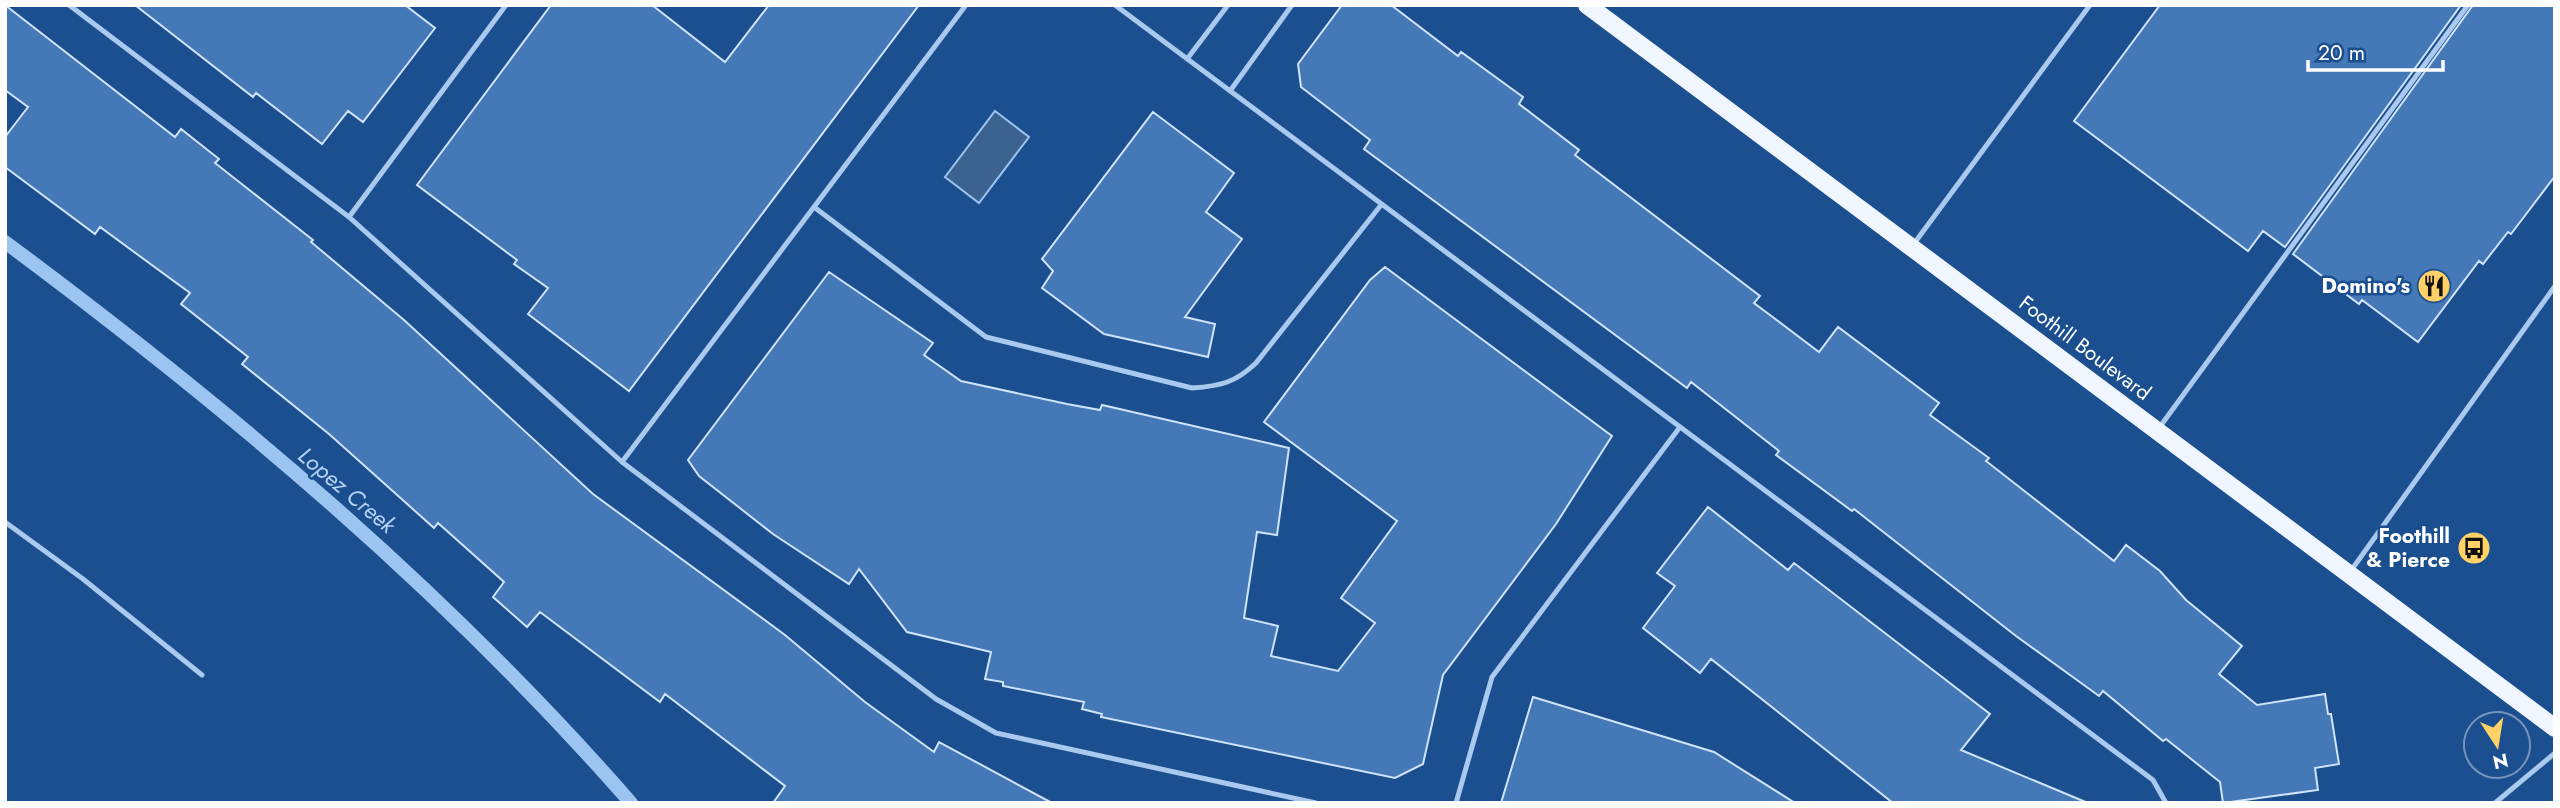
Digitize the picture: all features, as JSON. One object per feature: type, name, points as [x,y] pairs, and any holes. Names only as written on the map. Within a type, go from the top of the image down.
[{"type":"main road","name":"Foothill Boulevard","points":[[1587,5],[2555,728]]},
{"type":"lane","points":[[69,5],[349,217],[622,462],[936,699],[996,733],[1317,803]]},
{"type":"lane","points":[[349,217],[506,5]]},
{"type":"lane","points":[[622,462],[966,5]]},
{"type":"lane","points":[[1115,5],[2153,780],[2166,803]]},
{"type":"lane","points":[[1187,59],[1228,5]]},
{"type":"lane","points":[[1230,91],[1292,5]]},
{"type":"lane","points":[[1911,247],[2090,5]]},
{"type":"lane","points":[[2157,431],[2468,5]]},
{"type":"lane","points":[[814,207],[986,337],[1192,388],[1222,386],[1240,378],[1256,363],[1381,205]]},
{"type":"lane","points":[[2348,574],[2554,287]]},
{"type":"lane","points":[[1456,803],[1492,677],[1680,427]]},
{"type":"lane","points":[[5,522],[83,579],[202,675]]},
{"type":"lane","points":[[2495,803],[2555,753]]},
{"type":"water","points":[[995,111],[1029,137],[979,203],[945,177]]},
{"type":"building","points":[[5,5],[175,137],[181,129],[219,159],[215,163],[313,240],[311,242],[404,320],[593,494],[785,635],[865,702],[934,752],[939,742],[1052,803],[773,803],[785,786],[665,694],[660,702],[540,612],[527,627],[493,597],[504,582],[438,523],[434,528],[329,434],[242,364],[248,357],[181,304],[190,293],[100,227],[95,234],[5,167],[5,137],[28,107],[5,90]]},
{"type":"building","points":[[135,5],[405,5],[435,28],[363,122],[348,111],[322,144],[256,93],[253,97]]},
{"type":"building","points":[[551,5],[652,5],[725,62],[769,5],[919,5],[629,391],[528,314],[548,288],[514,264],[517,260],[417,185]]},
{"type":"building","points":[[1342,5],[1391,5],[1458,56],[1461,52],[1523,97],[1519,104],[1579,150],[1575,155],[1760,296],[1754,303],[1819,352],[1838,327],[1939,403],[1930,415],[1989,458],[1986,461],[2114,561],[2126,545],[2160,571],[2186,600],[2242,646],[2219,674],[2257,705],[2325,694],[2339,764],[2315,768],[2318,790],[2223,803],[2220,782],[2166,739],[2163,741],[2103,691],[2099,696],[2016,636],[1854,509],[1852,511],[1776,455],[1779,451],[1691,382],[1687,388],[1364,149],[1370,140],[1301,87],[1298,64]]},
{"type":"building","points":[[2160,5],[2461,5],[2285,247],[2263,231],[2248,251],[2074,121]]},
{"type":"building","points":[[2473,5],[2555,5],[2555,176],[2511,234],[2508,232],[2483,264],[2479,261],[2418,342],[2362,300],[2359,304],[2293,254]]},
{"type":"building","points":[[1153,112],[1234,173],[1206,212],[1242,239],[1185,317],[1215,324],[1208,357],[1104,334],[1042,288],[1053,271],[1042,259]]},
{"type":"building","points":[[1385,267],[1612,436],[1556,524],[1443,675],[1423,764],[1395,778],[1101,717],[1102,714],[1082,709],[1084,702],[1003,686],[1003,682],[985,679],[991,652],[907,632],[859,569],[849,584],[773,534],[699,476],[688,460],[829,272],[933,343],[924,355],[961,381],[1100,410],[1102,405],[1289,448],[1277,535],[1257,532],[1244,618],[1278,626],[1271,656],[1338,671],[1375,623],[1341,598],[1397,521],[1264,422],[1370,280]]},
{"type":"building","points":[[1708,507],[1788,570],[1794,563],[1990,714],[1961,750],[2088,803],[1893,803],[1711,659],[1700,673],[1643,628],[1675,586],[1657,573]]},
{"type":"building","points":[[1533,697],[1714,752],[1795,803],[1501,803]]},
{"type":"waterway","name":"Lopez Creek","points":[[5,242],[172,370],[333,506],[487,650],[561,725],[631,803]]},
{"type":"place","name":"Domino's","points":[[2434,286]]},
{"type":"place","name":"Foothill & Pierce","points":[[2474,548]]}]
